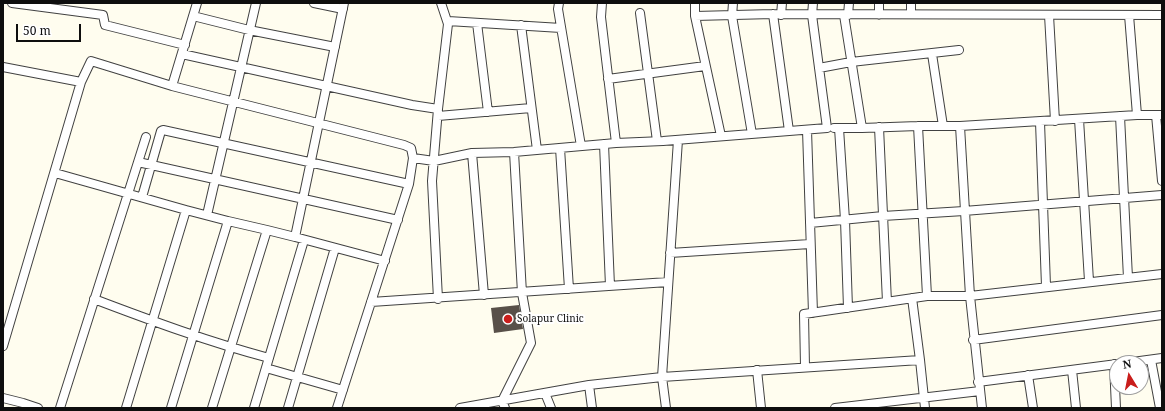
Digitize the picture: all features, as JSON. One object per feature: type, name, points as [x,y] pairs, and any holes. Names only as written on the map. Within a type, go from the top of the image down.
[{"type":"street","points":[[12,3],[103,15],[105,25],[185,45]]},
{"type":"street","points":[[172,86],[197,3]]},
{"type":"street","points":[[207,215],[256,3]]},
{"type":"street","points":[[294,237],[343,6],[314,3]]},
{"type":"street","points":[[438,298],[432,181],[448,21],[441,3]]},
{"type":"street","points":[[559,3],[558,9],[581,146]]},
{"type":"street","points":[[602,3],[608,79],[616,143]]},
{"type":"street","points":[[695,3],[695,16],[721,136]]},
{"type":"street","points":[[733,3],[732,16],[752,134]]},
{"type":"street","points":[[782,3],[777,14],[789,131]]},
{"type":"street","points":[[813,3],[812,15],[827,128]]},
{"type":"street","points":[[848,3],[846,15],[851,62],[862,128]]},
{"type":"street","points":[[879,3],[879,15]]},
{"type":"street","points":[[911,3],[911,14]]},
{"type":"street","points":[[640,13],[656,141]]},
{"type":"street","points":[[695,16],[777,14],[1162,15]]},
{"type":"street","points":[[1049,15],[1055,121]]},
{"type":"street","points":[[1128,15],[1137,115]]},
{"type":"street","points":[[193,16],[249,30],[335,47]]},
{"type":"street","points":[[448,21],[562,28]]},
{"type":"street","points":[[477,23],[488,112]]},
{"type":"street","points":[[521,26],[537,150]]},
{"type":"street","points":[[819,68],[851,62],[959,50]]},
{"type":"street","points":[[182,54],[412,105],[438,113],[488,112],[531,108]]},
{"type":"street","points":[[932,54],[943,126]]},
{"type":"street","points":[[3,346],[81,82],[91,61],[172,86],[411,148],[413,158],[409,184],[337,408]]},
{"type":"street","points":[[608,79],[705,66]]},
{"type":"street","points":[[3,67],[81,82]]},
{"type":"street","points":[[413,158],[434,160],[472,153],[514,152],[827,128],[960,126],[1137,115],[1159,115],[1162,181]]},
{"type":"street","points":[[1120,116],[1128,278]]},
{"type":"street","points":[[1079,119],[1089,281]]},
{"type":"street","points":[[1040,122],[1046,286]]},
{"type":"street","points":[[918,126],[928,296]]},
{"type":"street","points":[[960,126],[970,296],[978,382],[982,408]]},
{"type":"street","points":[[879,127],[887,302]]},
{"type":"street","points":[[839,128],[845,220],[848,308]]},
{"type":"street","points":[[142,197],[161,131],[163,130],[409,184]]},
{"type":"street","points":[[807,130],[813,313]]},
{"type":"street","points":[[60,408],[146,137]]},
{"type":"street","points":[[666,408],[662,377],[678,140]]},
{"type":"street","points":[[604,144],[610,286]]},
{"type":"street","points":[[560,148],[569,289]]},
{"type":"street","points":[[504,404],[531,343],[522,293],[514,152]]},
{"type":"street","points":[[472,153],[484,295]]},
{"type":"street","points":[[138,162],[398,220]]},
{"type":"street","points":[[55,173],[186,210],[384,261]]},
{"type":"street","points":[[810,223],[1162,195]]},
{"type":"street","points":[[126,408],[186,210]]},
{"type":"street","points":[[171,408],[228,220]]},
{"type":"street","points":[[212,408],[267,230]]},
{"type":"street","points":[[254,408],[304,240]]},
{"type":"street","points":[[670,253],[810,244]]},
{"type":"street","points":[[288,408],[335,248]]},
{"type":"street","points":[[805,367],[804,314],[928,296],[970,296],[1089,281],[1162,274]]},
{"type":"street","points":[[371,302],[668,282]]},
{"type":"street","points":[[912,298],[920,360],[924,408]]},
{"type":"street","points":[[94,299],[152,322],[193,334],[230,348],[268,358]]},
{"type":"street","points":[[974,340],[1162,316]]},
{"type":"street","points":[[1160,408],[1151,360],[1162,358]]},
{"type":"street","points":[[460,408],[504,404],[545,393],[589,385],[662,377],[920,360]]},
{"type":"street","points":[[978,382],[1109,365]]},
{"type":"street","points":[[266,368],[343,390]]},
{"type":"street","points":[[757,370],[761,408]]},
{"type":"street","points":[[1072,370],[1076,408]]},
{"type":"street","points":[[1028,375],[1033,408]]},
{"type":"street","points":[[589,385],[592,408]]},
{"type":"street","points":[[835,408],[980,391]]},
{"type":"street","points":[[545,393],[551,408]]},
{"type":"street","points":[[1116,395],[1116,408]]},
{"type":"street","points":[[3,398],[23,405],[38,408]]},
{"type":"building","points":[[519,305],[523,329],[494,333],[491,308]]},
{"type":"place","name":"Solapur Clinic","points":[[508,319]]}]
